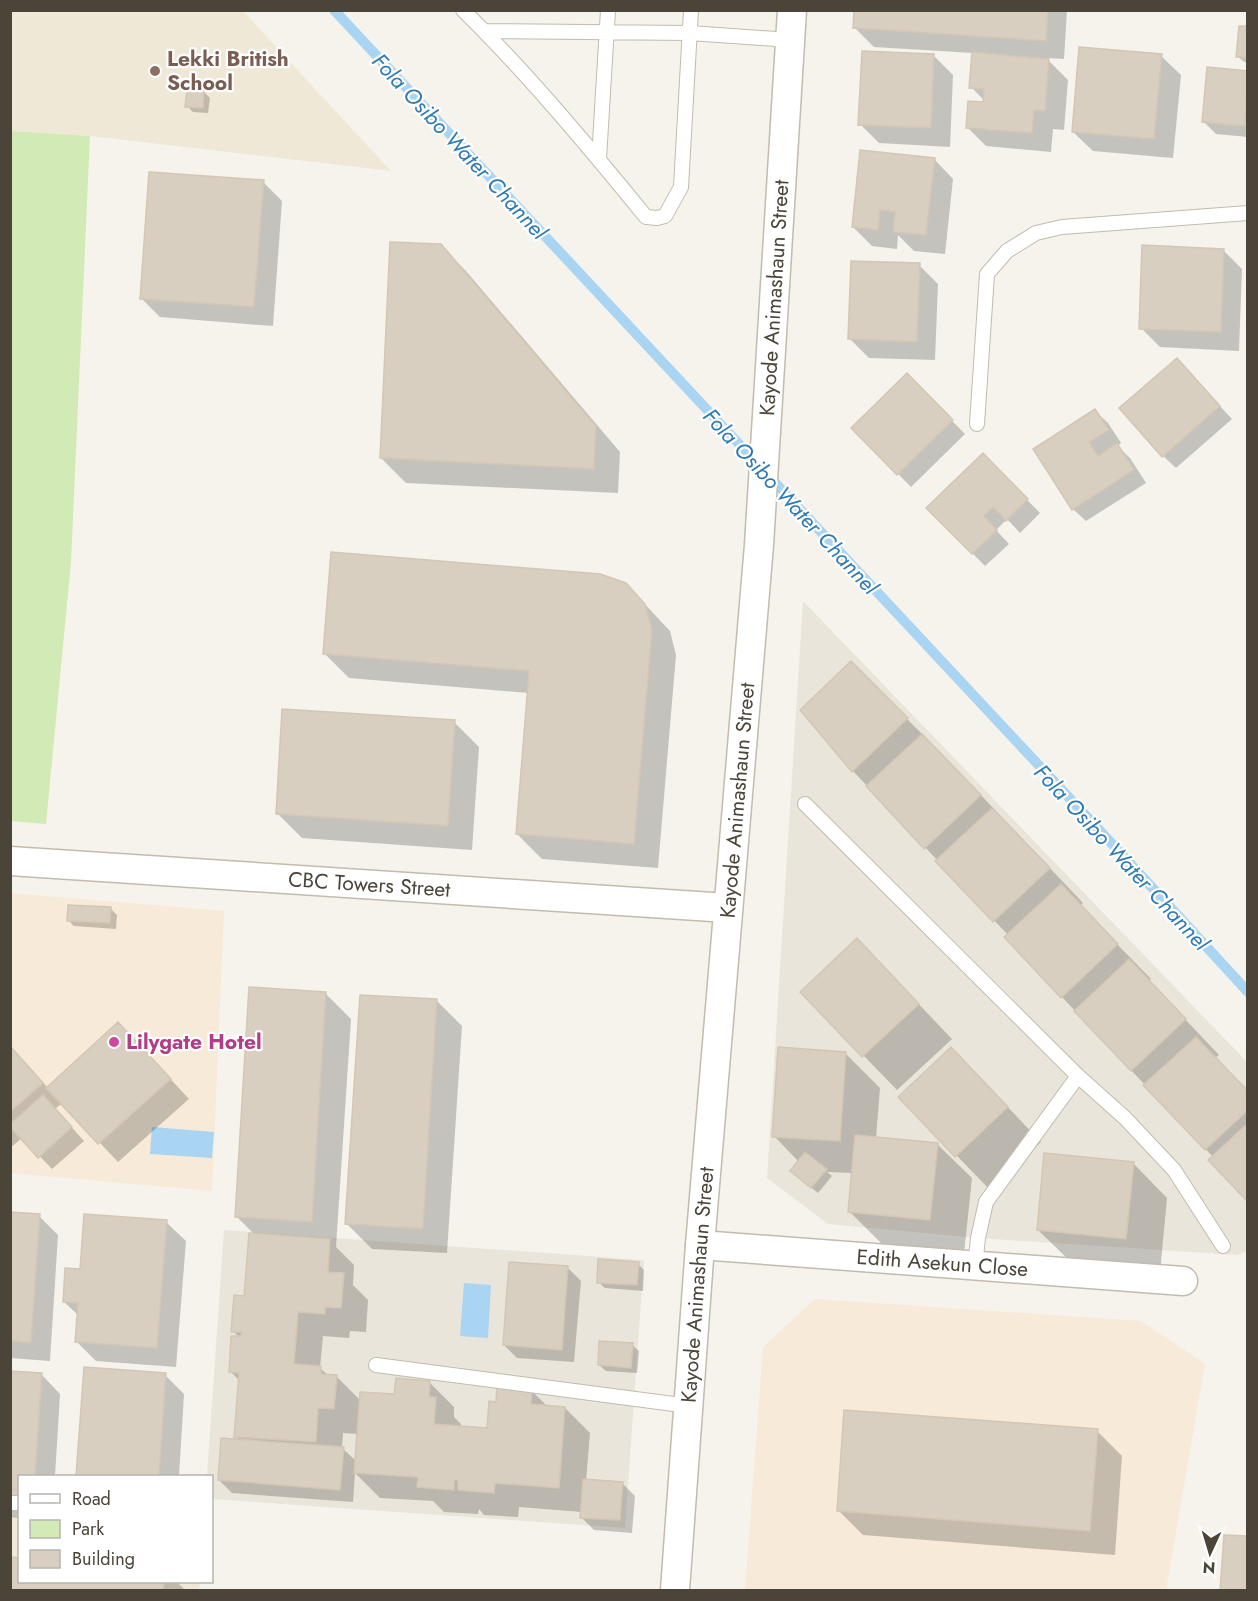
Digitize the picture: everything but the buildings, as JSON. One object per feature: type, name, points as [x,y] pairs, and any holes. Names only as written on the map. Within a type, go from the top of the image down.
[{"type":"street","name":"Kayode Animashaun Street","points":[[675,1590],[700,1245],[759,545],[792,10]]},
{"type":"street","name":"CBC Towers Street","points":[[10,861],[728,908]]},
{"type":"street","name":"Edith Asekun Close","points":[[700,1245],[1183,1281]]},
{"type":"lane","points":[[463,10],[598,159],[646,217],[657,218],[665,216],[681,187],[691,10]]},
{"type":"lane","points":[[598,159],[608,10]]},
{"type":"lane","points":[[484,31],[690,33],[790,40]]},
{"type":"lane","points":[[977,424],[987,274],[1007,251],[1036,233],[1062,227],[1248,213]]},
{"type":"lane","points":[[805,804],[1077,1076],[1125,1118],[1174,1170],[1223,1246]]},
{"type":"lane","points":[[975,1266],[986,1202],[1077,1076]]},
{"type":"lane","points":[[376,1365],[689,1406]]},
{"type":"shaded area","name":"Lekki British School","points":[[10,11],[243,11],[391,171],[90,136],[11,131]]},
{"type":"shaded area","points":[[803,601],[1247,1062],[1247,1251],[1237,1255],[978,1238],[828,1224],[767,1178]]},
{"type":"shaded area","name":"Lilygate Hotel","points":[[11,893],[224,911],[212,1191],[11,1173]]},
{"type":"shaded area","points":[[224,1230],[644,1260],[625,1528],[213,1499],[213,1475],[207,1475]]},
{"type":"shaded area","points":[[815,1299],[1141,1321],[1205,1364],[1166,1590],[745,1590],[763,1347]]},
{"type":"shaded area","points":[[10,1516],[18,1516],[18,1583],[200,1583],[199,1590],[11,1590]]},
{"type":"green space","points":[[10,131],[90,136],[71,562],[46,824],[11,821]]},
{"type":"water","points":[[152,1127],[214,1132],[212,1158],[150,1154]]},
{"type":"water","points":[[464,1283],[491,1285],[488,1338],[460,1336]]},
{"type":"waterway","name":"Fola Osibo Water Channel","points":[[334,10],[1248,992]]},
{"type":"place","name":"Lekki British School","points":[[155,71]]},
{"type":"place","name":"Lilygate Hotel","points":[[114,1042]]}]
